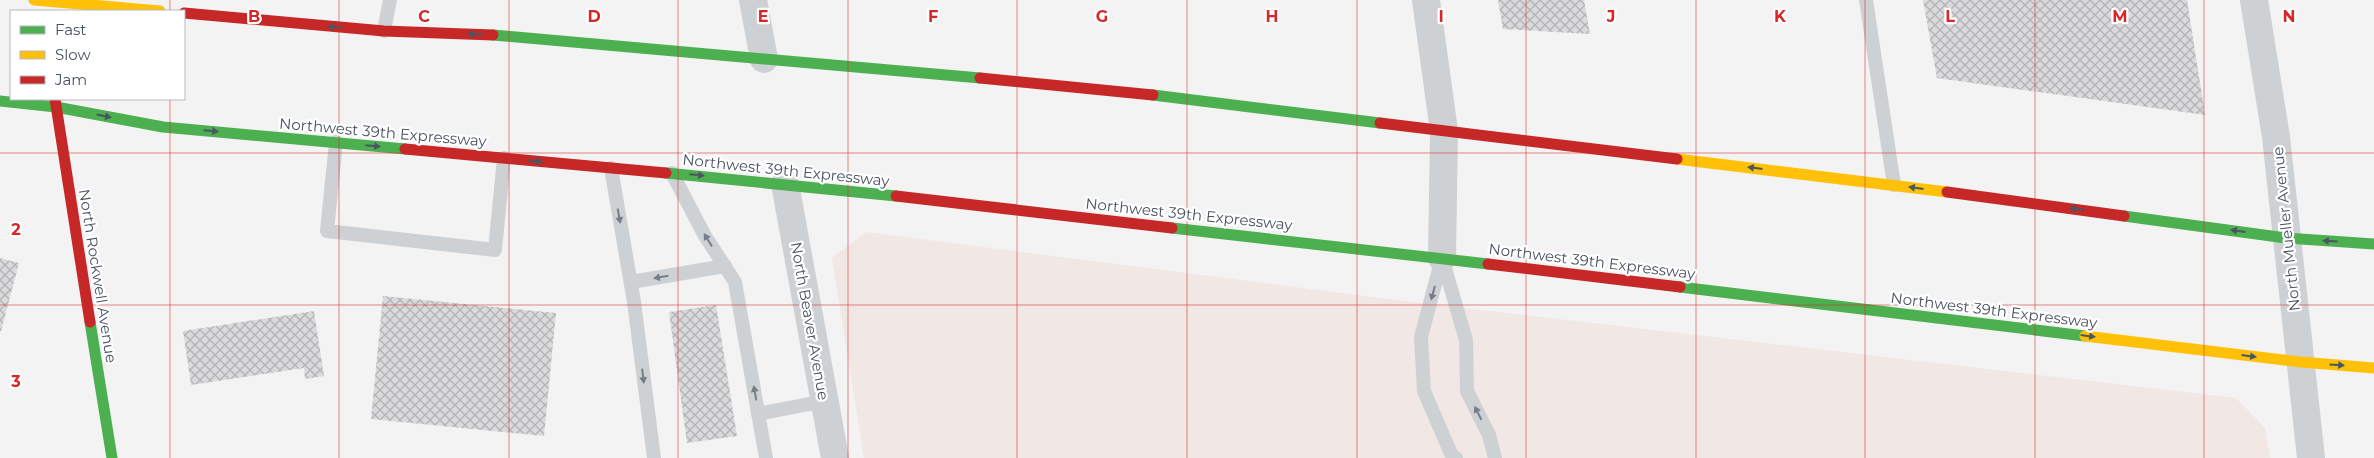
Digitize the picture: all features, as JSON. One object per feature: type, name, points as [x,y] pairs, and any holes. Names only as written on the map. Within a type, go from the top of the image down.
[{"type":"main road","points":[[34,0],[149,10]]},
{"type":"main road","points":[[185,13],[384,31],[523,36],[1108,90],[1894,185],[2286,238],[2374,244]]},
{"type":"main road","name":"Northwest 39th Expressway","points":[[0,101],[55,103],[162,127],[785,184],[1442,258],[2301,362],[2374,368]]},
{"type":"main road","name":"North Rockwell Avenue","points":[[55,103],[112,458]]},
{"type":"street","points":[[753,0],[764,59]]},
{"type":"street","points":[[1426,0],[1444,131],[1442,258]]},
{"type":"street","name":"North Mueller Avenue","points":[[2254,0],[2276,137],[2311,458]]},
{"type":"street","name":"North Beaver Avenue","points":[[785,184],[835,458]]},
{"type":"lane","points":[[384,31],[390,0]]},
{"type":"lane","points":[[1866,0],[1894,185]]},
{"type":"lane","points":[[336,142],[327,231],[495,250],[504,158]]},
{"type":"lane","points":[[611,168],[631,282],[654,458]]},
{"type":"lane","points":[[672,173],[705,236],[735,282],[766,458]]},
{"type":"lane","points":[[1442,258],[1421,337],[1424,391],[1452,456],[1456,458]]},
{"type":"lane","points":[[1442,258],[1466,340],[1467,391],[1489,435],[1495,458]]},
{"type":"lane","points":[[631,282],[725,266]]},
{"type":"lane","points":[[758,414],[825,401]]},
{"type":"shaded area","points":[[866,232],[1404,301],[2236,398],[2265,428],[2270,458],[864,458],[832,258]]},
{"type":"building","points":[[1498,0],[1584,0],[1590,34],[1503,29]]},
{"type":"building","points":[[1923,0],[2187,0],[2205,115],[1937,78]]},
{"type":"building","points":[[0,258],[19,263],[1,331],[0,331]]},
{"type":"building","points":[[383,296],[556,313],[544,436],[371,419]]},
{"type":"building","points":[[716,305],[737,436],[687,443],[669,312]]},
{"type":"building","points":[[314,311],[324,376],[305,379],[304,368],[191,385],[183,331]]},
{"type":"traffic: fast","points":[[493,35],[980,78]]},
{"type":"traffic: fast","points":[[1153,95],[1380,123]]},
{"type":"traffic: fast","points":[[0,101],[56,107],[163,127],[405,149]]},
{"type":"traffic: fast","points":[[666,173],[896,196]]},
{"type":"traffic: fast","points":[[2124,216],[2286,238],[2374,244]]},
{"type":"traffic: fast","points":[[1172,228],[1488,264]]},
{"type":"traffic: fast","points":[[1680,287],[2085,336]]},
{"type":"traffic: fast","points":[[90,322],[112,458]]},
{"type":"traffic: slow","points":[[34,0],[149,10]]},
{"type":"traffic: slow","points":[[1677,159],[1947,192]]},
{"type":"traffic: slow","points":[[2085,336],[2301,362],[2374,368]]},
{"type":"traffic: jam","points":[[185,13],[384,31],[493,35]]},
{"type":"traffic: jam","points":[[980,78],[1153,95]]},
{"type":"traffic: jam","points":[[55,100],[90,322]]},
{"type":"traffic: jam","points":[[1380,123],[1677,159]]},
{"type":"traffic: jam","points":[[405,149],[666,173]]},
{"type":"traffic: jam","points":[[1947,192],[2124,216]]},
{"type":"traffic: jam","points":[[896,196],[1172,228]]},
{"type":"traffic: jam","points":[[1488,264],[1680,287]]}]
